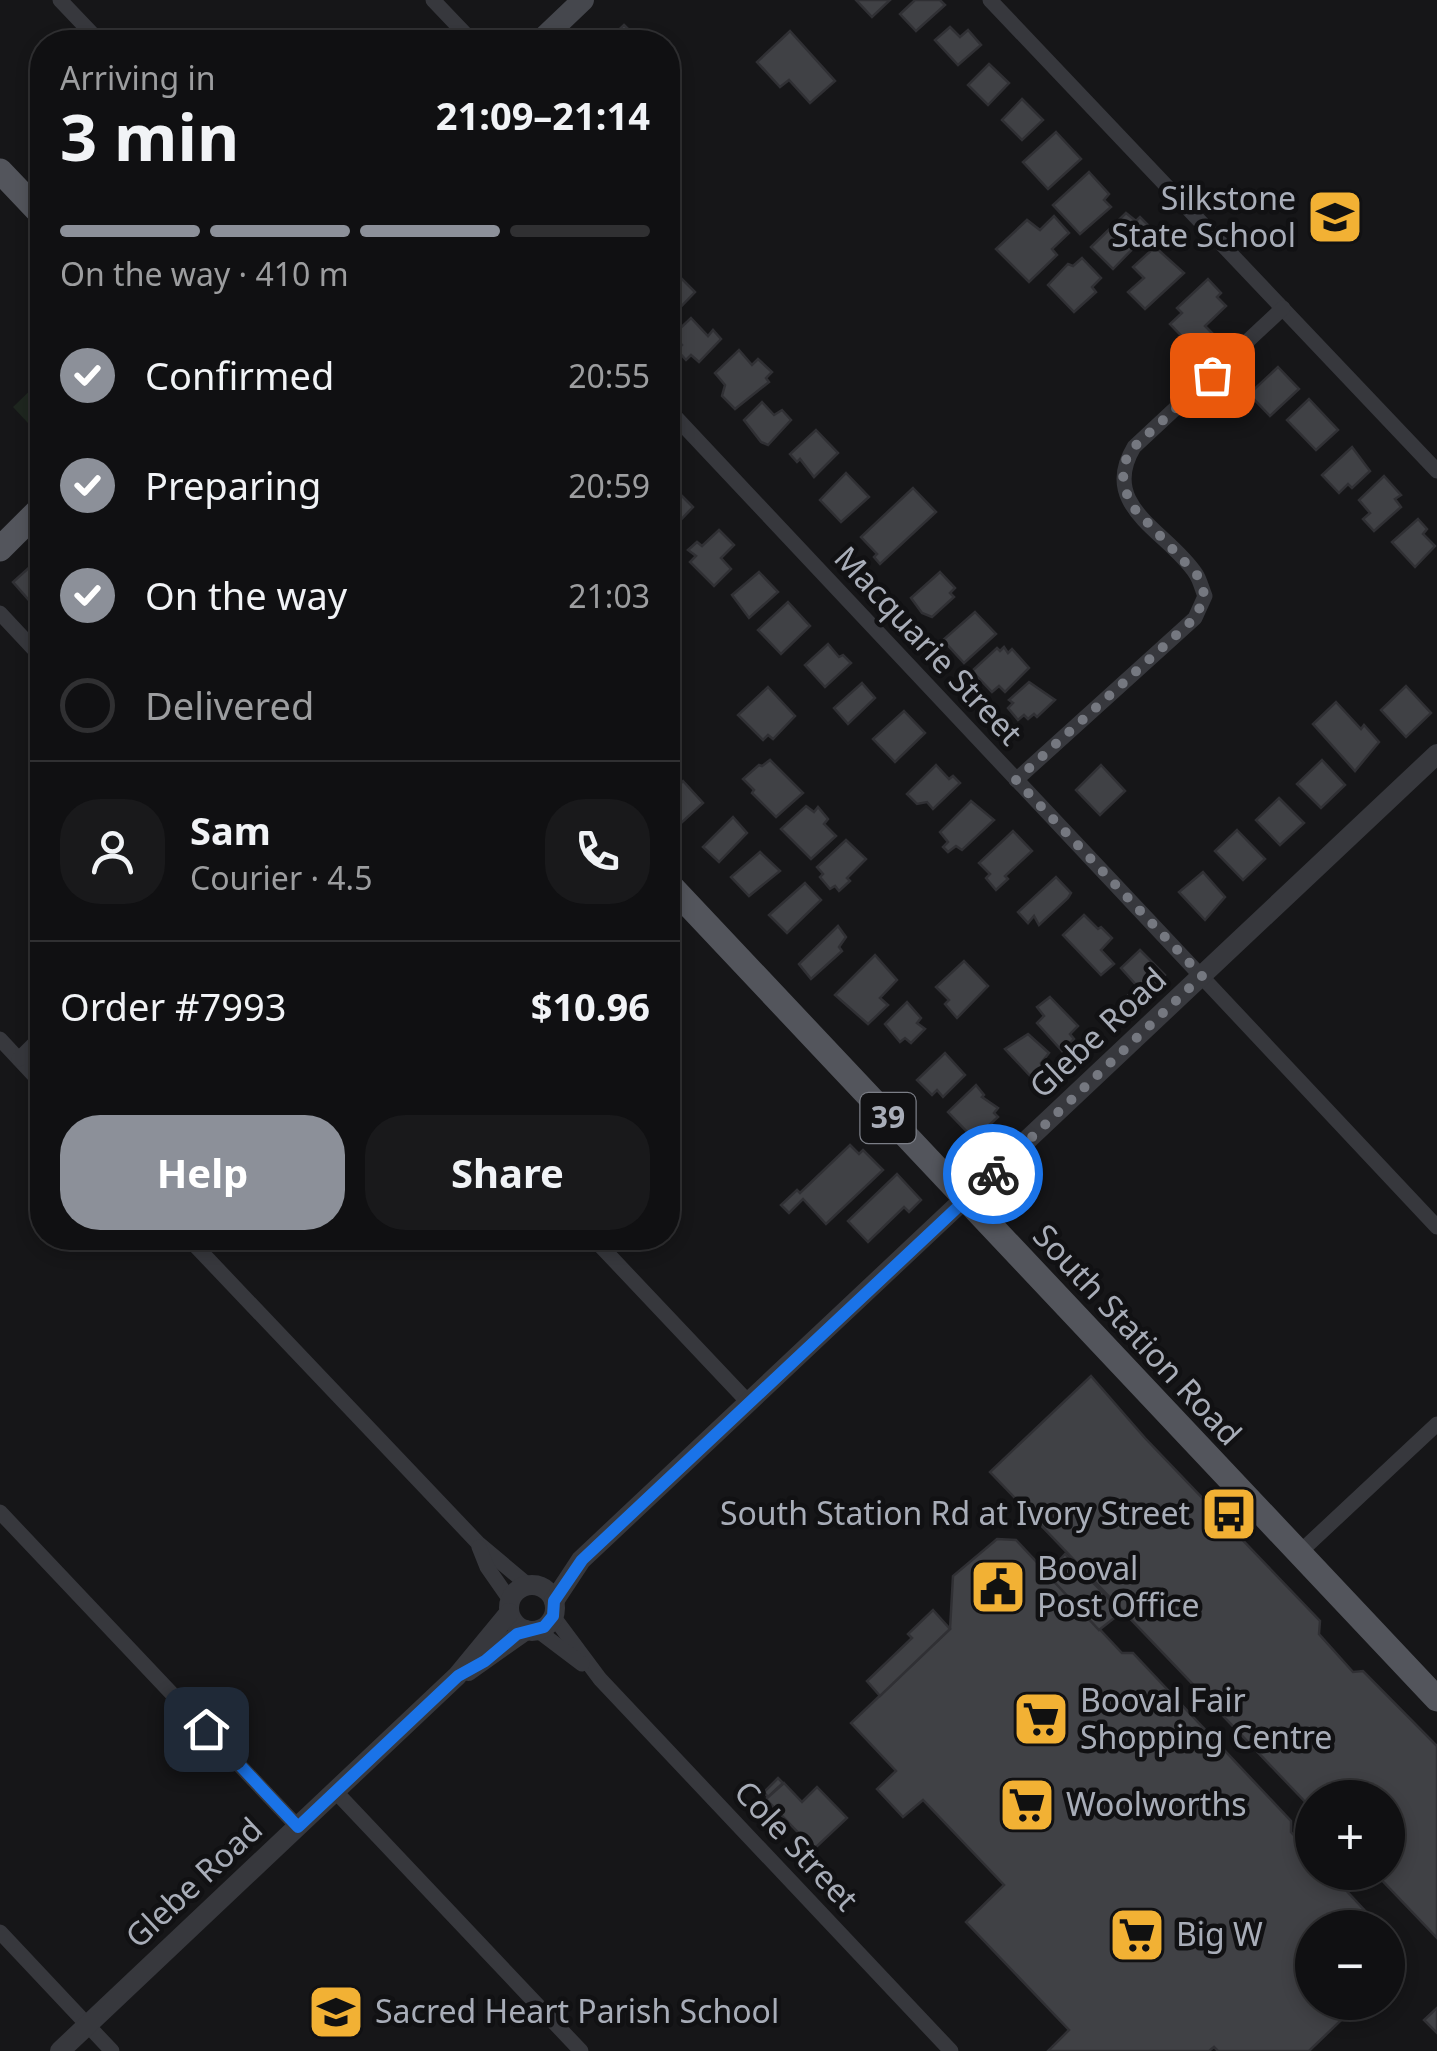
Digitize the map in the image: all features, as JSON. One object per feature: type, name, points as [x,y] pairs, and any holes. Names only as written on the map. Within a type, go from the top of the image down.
[{"type":"main road","points":[[551,30],[583,0]]},
{"type":"main road","points":[[0,171],[30,202]]},
{"type":"main road","points":[[0,550],[30,520]]},
{"type":"main road","name":"South Station Road","points":[[680,896],[1437,1699]]},
{"type":"street","points":[[60,0],[89,30]]},
{"type":"street","points":[[432,0],[461,30]]},
{"type":"street","points":[[990,0],[1437,471]]},
{"type":"street","points":[[1016,780],[1195,618],[1205,596],[1197,575],[1130,504],[1123,481],[1124,463],[1134,447],[1283,308]]},
{"type":"street","name":"Macquarie Street","points":[[680,422],[1437,1227]]},
{"type":"street","points":[[0,613],[30,645]]},
{"type":"street","name":"Glebe Road","points":[[458,1676],[543,1620],[582,1560],[1437,754]]},
{"type":"street","points":[[0,1039],[30,1071]]},
{"type":"street","points":[[18,1058],[30,1047]]},
{"type":"street","points":[[199,1250],[478,1544],[533,1585],[546,1588],[543,1620],[515,1624],[510,1606],[478,1544]]},
{"type":"street","points":[[604,1250],[749,1402]]},
{"type":"street","points":[[1299,1553],[1437,1424]]},
{"type":"street","points":[[0,1512],[298,1827]]},
{"type":"street","name":"Glebe Road","points":[[60,2051],[458,1676],[510,1606],[516,1590],[582,1560]]},
{"type":"street","name":"Cole Street","points":[[543,1620],[951,2051]]},
{"type":"street","points":[[336,1792],[581,2051]]},
{"type":"street","points":[[0,1932],[112,2051]]},
{"type":"shaded area","points":[[30,391],[30,425],[13,407]]},
{"type":"building","points":[[856,0],[890,0],[872,17]]},
{"type":"building","points":[[915,0],[940,0],[945,5],[916,31],[900,14]]},
{"type":"building","points":[[950,27],[960,37],[968,30],[981,45],[958,65],[935,40]]},
{"type":"building","points":[[790,31],[835,81],[810,103],[789,80],[780,87],[757,62]]},
{"type":"building","points":[[989,64],[1009,83],[988,105],[968,85]]},
{"type":"building","points":[[1022,99],[1043,120],[1022,140],[1002,120]]},
{"type":"building","points":[[1056,132],[1081,159],[1048,189],[1023,162]]},
{"type":"building","points":[[1089,172],[1109,194],[1104,200],[1111,207],[1080,234],[1053,205]]},
{"type":"building","points":[[1126,213],[1136,221],[1140,217],[1152,229],[1113,269],[1091,247]]},
{"type":"building","points":[[1054,216],[1069,233],[1052,249],[1057,255],[1029,282],[996,249],[1027,220],[1040,230]]},
{"type":"building","points":[[1155,247],[1184,273],[1145,309],[1128,292],[1144,278],[1133,267]]},
{"type":"building","points":[[1082,258],[1101,278],[1092,287],[1096,292],[1074,312],[1048,285],[1068,264],[1073,266]]},
{"type":"building","points":[[680,279],[695,292],[680,308]]},
{"type":"building","points":[[1208,279],[1221,293],[1217,297],[1226,306],[1205,326],[1213,334],[1195,350],[1170,324],[1182,313],[1177,308]]},
{"type":"building","points":[[691,318],[708,336],[713,330],[721,339],[699,362],[691,355],[686,360],[680,353],[680,328]]},
{"type":"building","points":[[739,350],[752,365],[758,359],[772,372],[766,378],[769,382],[735,409],[722,396],[725,385],[715,373]]},
{"type":"building","points":[[1278,367],[1299,389],[1270,416],[1249,394]]},
{"type":"building","points":[[1309,399],[1338,430],[1316,450],[1287,420]]},
{"type":"building","points":[[762,402],[774,415],[782,410],[791,420],[768,445],[744,420]]},
{"type":"building","points":[[816,430],[838,453],[814,477],[800,459],[797,462],[790,454]]},
{"type":"building","points":[[1352,447],[1370,471],[1352,488],[1348,484],[1339,493],[1322,475]]},
{"type":"building","points":[[846,473],[869,497],[841,522],[820,500]]},
{"type":"building","points":[[1384,476],[1401,495],[1395,499],[1401,507],[1374,531],[1363,519],[1370,513],[1359,500]]},
{"type":"building","points":[[913,488],[936,512],[880,564],[874,557],[877,554],[861,537]]},
{"type":"building","points":[[680,494],[693,507],[680,521]]},
{"type":"building","points":[[1418,519],[1427,529],[1423,534],[1435,546],[1415,567],[1392,542]]},
{"type":"building","points":[[719,530],[734,545],[721,558],[731,569],[714,586],[690,562],[696,556],[688,550],[697,542],[702,546]]},
{"type":"building","points":[[30,567],[30,601],[13,582]]},
{"type":"building","points":[[759,572],[778,592],[749,618],[732,595]]},
{"type":"building","points":[[940,572],[955,588],[950,593],[954,597],[932,617],[922,613],[911,598]]},
{"type":"building","points":[[788,602],[810,626],[781,654],[758,630]]},
{"type":"building","points":[[975,612],[996,634],[964,663],[943,640]]},
{"type":"building","points":[[828,644],[839,657],[843,655],[851,663],[825,687],[805,665]]},
{"type":"building","points":[[1004,647],[1008,653],[1012,649],[1029,668],[1005,692],[999,686],[992,692],[972,671],[997,648],[1000,651]]},
{"type":"building","points":[[1029,682],[1055,700],[1037,717],[1034,714],[1028,719],[1024,715],[1018,720],[1008,708],[1013,703],[1009,700]]},
{"type":"building","points":[[862,683],[875,698],[848,724],[834,708]]},
{"type":"building","points":[[1406,686],[1431,713],[1406,737],[1381,710]]},
{"type":"building","points":[[768,687],[795,716],[773,739],[768,735],[763,740],[738,715]]},
{"type":"building","points":[[1336,702],[1379,742],[1355,771],[1313,724]]},
{"type":"building","points":[[904,711],[925,733],[895,762],[873,739]]},
{"type":"building","points":[[770,760],[803,793],[776,817],[743,779]]},
{"type":"building","points":[[1322,760],[1345,785],[1321,808],[1297,784]]},
{"type":"building","points":[[936,765],[949,779],[953,776],[960,783],[933,809],[927,802],[917,804],[907,794]]},
{"type":"building","points":[[1101,765],[1125,791],[1100,815],[1076,790]]},
{"type":"building","points":[[683,781],[703,803],[680,824]]},
{"type":"building","points":[[1279,798],[1304,823],[1280,845],[1256,820]]},
{"type":"building","points":[[971,801],[994,820],[962,850],[956,846],[948,852],[943,847],[948,842],[940,832]]},
{"type":"building","points":[[806,806],[814,812],[818,807],[828,819],[824,824],[836,836],[811,859],[781,829]]},
{"type":"building","points":[[733,817],[747,833],[719,862],[703,847]]},
{"type":"building","points":[[1237,830],[1265,859],[1243,880],[1215,851]]},
{"type":"building","points":[[1013,831],[1032,851],[996,890],[986,878],[990,874],[979,863]]},
{"type":"building","points":[[846,840],[866,859],[839,891],[835,886],[830,889],[817,867]]},
{"type":"building","points":[[760,852],[780,871],[749,896],[731,877]]},
{"type":"building","points":[[1203,872],[1225,897],[1205,920],[1179,892]]},
{"type":"building","points":[[1056,877],[1071,893],[1068,898],[1039,925],[1034,916],[1028,923],[1018,912]]},
{"type":"building","points":[[805,883],[821,900],[787,933],[769,915]]},
{"type":"building","points":[[1084,915],[1112,938],[1101,950],[1114,964],[1101,975],[1063,935]]},
{"type":"building","points":[[838,926],[846,937],[839,947],[842,951],[811,979],[799,964]]},
{"type":"building","points":[[1140,950],[1165,975],[1146,996],[1121,968]]},
{"type":"building","points":[[875,955],[897,980],[880,998],[888,1005],[868,1024],[835,995]]},
{"type":"building","points":[[964,961],[988,986],[957,1018],[945,1004],[949,1000],[936,987]]},
{"type":"building","points":[[1137,986],[1148,998],[1137,1009],[1125,999]]},
{"type":"building","points":[[1050,997],[1078,1026],[1070,1034],[1074,1039],[1062,1051],[1037,1023],[1044,1016],[1037,1007]]},
{"type":"building","points":[[907,1002],[921,1018],[917,1023],[925,1029],[911,1043],[905,1038],[900,1042],[885,1024]]},
{"type":"building","points":[[1028,1034],[1049,1053],[1041,1063],[1045,1066],[1033,1079],[1005,1049]]},
{"type":"building","points":[[945,1053],[965,1075],[943,1097],[937,1090],[932,1095],[917,1080]]},
{"type":"building","points":[[976,1085],[982,1097],[998,1108],[994,1113],[998,1117],[974,1139],[948,1112]]},
{"type":"building","points":[[850,1145],[859,1154],[863,1150],[883,1170],[826,1224],[803,1199],[789,1213],[781,1205],[797,1190],[800,1193]]},
{"type":"building","points":[[897,1174],[921,1200],[909,1212],[904,1207],[868,1242],[848,1221]]},
{"type":"building","points":[[1091,1376],[1320,1621],[1319,1634],[1353,1672],[1363,1671],[1437,1746],[1437,1938],[1391,1890],[1405,1890],[1405,1780],[1295,1780],[1295,1791],[990,1472]]},
{"type":"building","points":[[997,1539],[1016,1540],[1122,1653],[1133,1653],[1291,1821],[1295,1836],[1295,1890],[1346,1890],[1364,1910],[1295,1910],[1295,2020],[1341,2020],[1309,2051],[1218,2051],[1214,2047],[1209,2051],[1048,2051],[1069,2030],[966,1922],[1004,1885],[923,1800],[903,1817],[877,1789],[896,1771],[851,1723],[950,1629],[953,1576]]},
{"type":"building","points":[[1065,1554],[1122,1612],[1099,1630],[1047,1574]]},
{"type":"building","points":[[933,1610],[950,1629],[880,1696],[867,1681],[912,1638],[908,1634]]},
{"type":"building","points":[[778,1778],[783,1783],[768,1797],[764,1792]]},
{"type":"building","points":[[784,1783],[802,1802],[817,1787],[847,1818],[814,1849],[766,1799]]},
{"type":"building","points":[[1437,2008],[1437,2033],[1424,2020]]},
{"type":"way so far","points":[[993,1174],[1202,976],[1016,780],[1195,618],[1205,596],[1197,575],[1130,504],[1123,481],[1124,463],[1134,447],[1212,375]]},
{"type":"place","name":"Silkstone State School","points":[[1335,217]]},
{"type":"place","name":"South Station Rd at Ivory Street","points":[[1229,1514]]},
{"type":"place","name":"Booval Post Office","points":[[998,1587]]},
{"type":"place","name":"Booval Fair Shopping Centre","points":[[1041,1719]]},
{"type":"place","name":"Woolworths","points":[[1027,1805]]},
{"type":"place","name":"Big W","points":[[1137,1935]]},
{"type":"place","name":"Sacred Heart Parish School","points":[[336,2012]]},
{"type":"route","points":[[206,1729],[298,1827],[458,1676],[485,1661],[517,1634],[550,1623],[554,1601],[582,1560],[993,1174]]}]
